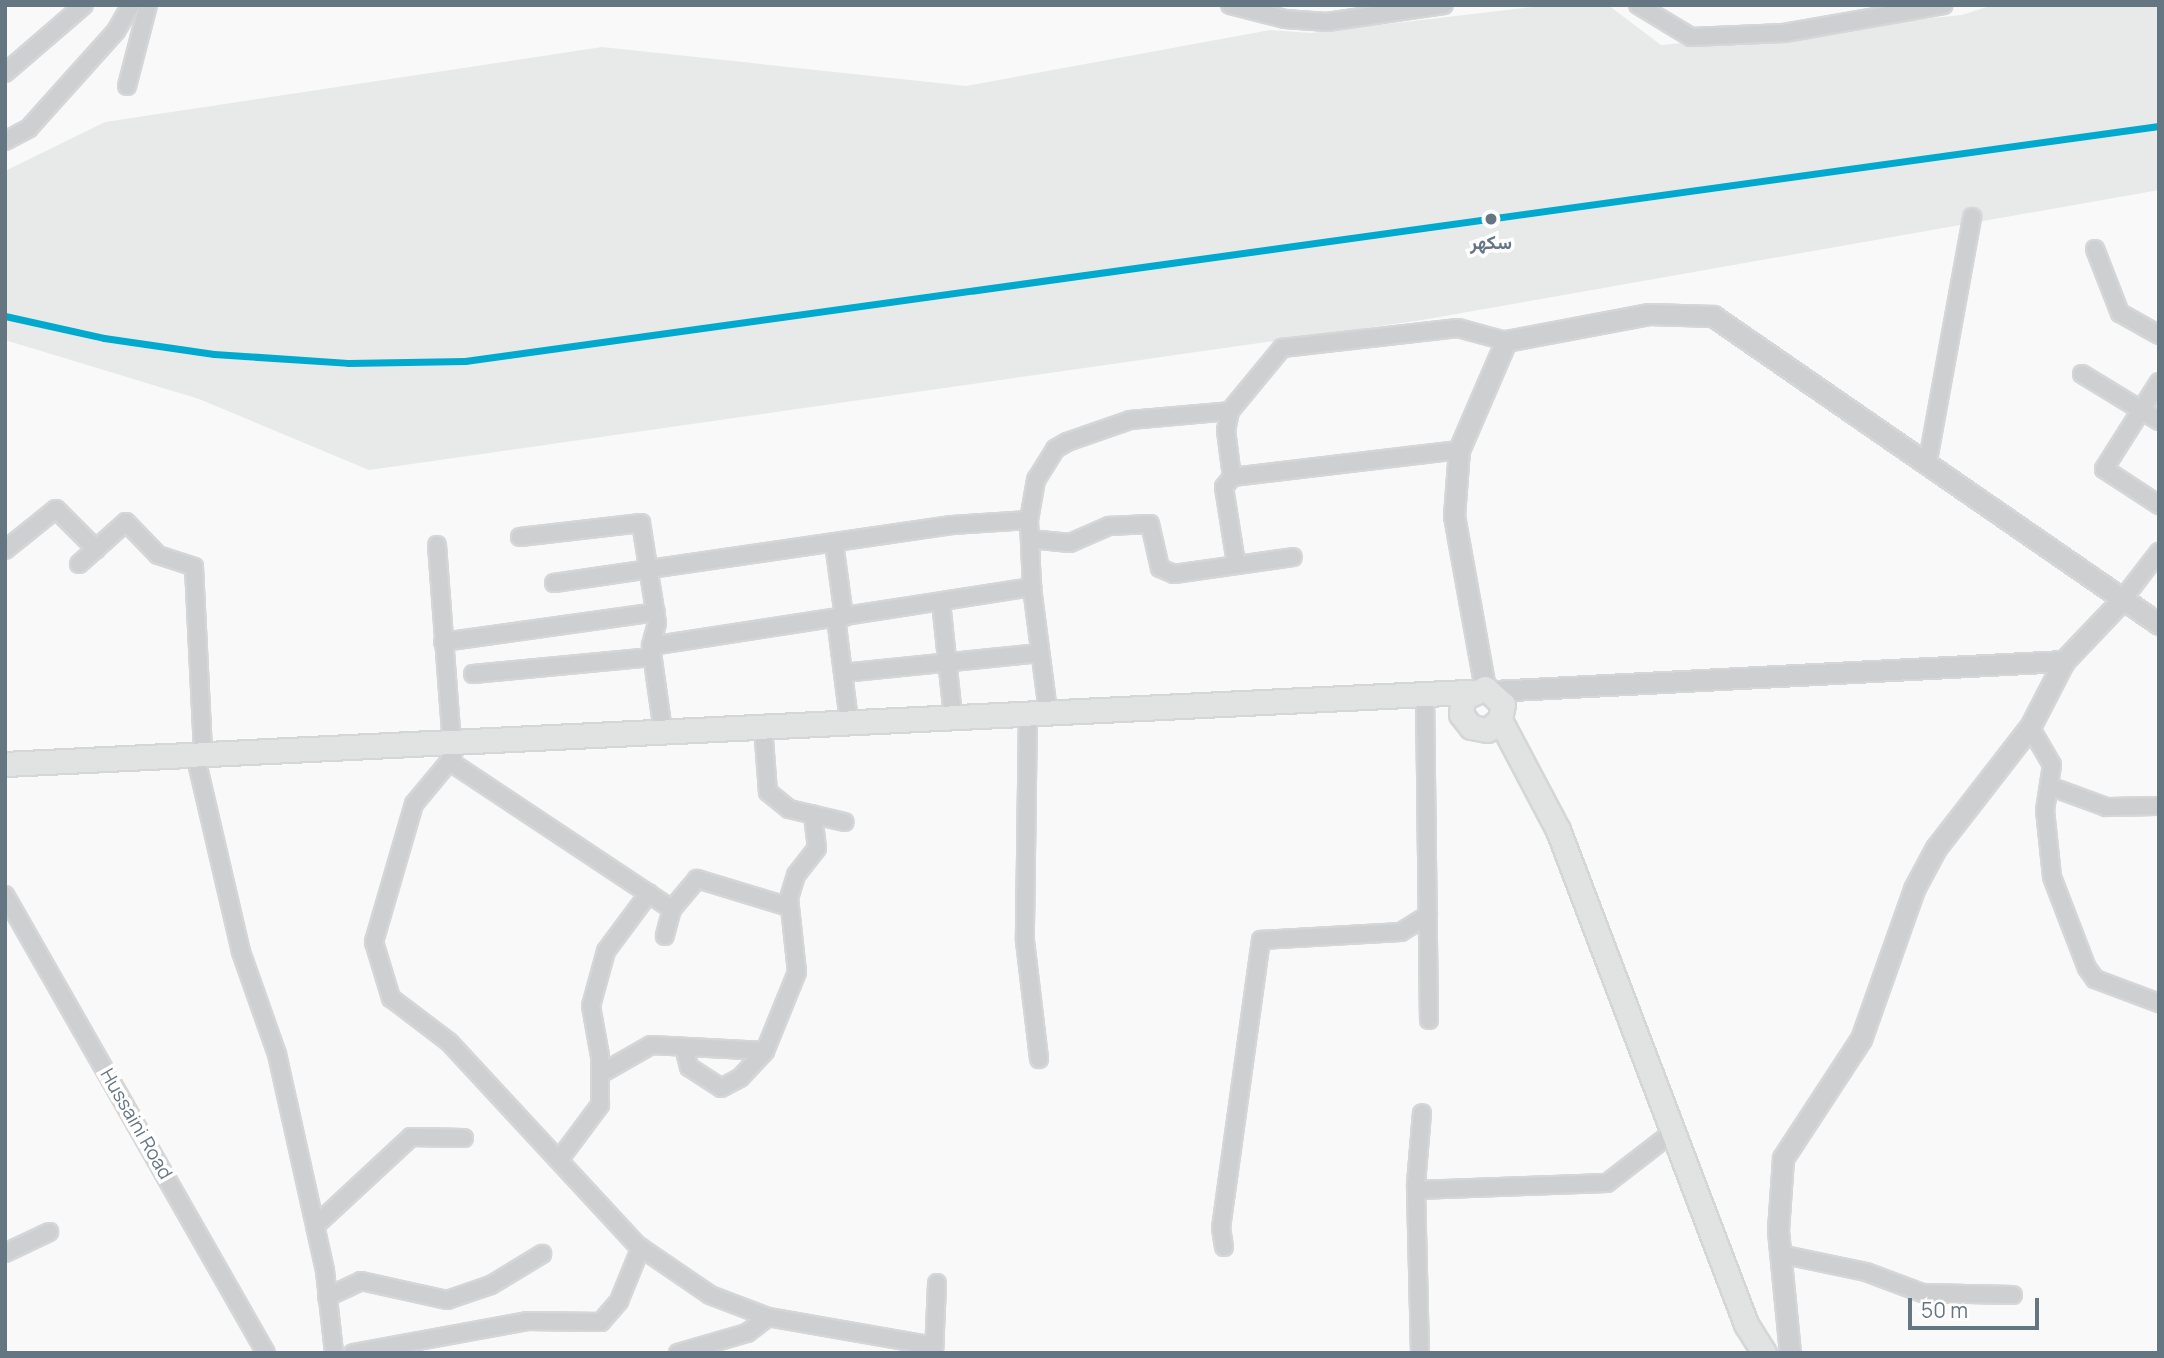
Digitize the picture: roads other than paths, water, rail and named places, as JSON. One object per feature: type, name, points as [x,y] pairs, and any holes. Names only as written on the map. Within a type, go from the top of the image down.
[{"type":"main road","points":[[1482,690],[1461,714],[1471,727],[1487,730],[1500,720]]},
{"type":"main road","points":[[5,764],[199,754],[449,751],[663,731],[1482,690],[1503,704],[1500,720],[1558,831],[1746,1324],[1764,1353]]},
{"type":"street","points":[[5,73],[84,5]]},
{"type":"street","points":[[5,141],[29,128],[116,31],[131,5]]},
{"type":"street","points":[[127,86],[148,5]]},
{"type":"street","points":[[1230,5],[1284,19],[1327,22],[1391,9],[1444,5]]},
{"type":"street","points":[[1637,5],[1691,37],[1784,33],[1944,5]]},
{"type":"street","points":[[1928,460],[1972,217]]},
{"type":"street","points":[[2095,249],[2120,313],[2159,335]]},
{"type":"street","points":[[1232,477],[1226,430],[1230,411],[1282,348],[1458,328],[1506,341],[1649,314],[1713,316],[1928,460],[2159,624]]},
{"type":"street","points":[[1506,341],[1459,450],[1454,516],[1482,690],[2064,661]]},
{"type":"street","points":[[2082,374],[2159,421]]},
{"type":"street","points":[[2159,382],[2104,469],[2159,505]]},
{"type":"street","points":[[1039,1059],[1025,941],[1040,653],[1032,587],[1029,520],[1036,480],[1055,449],[1130,420],[1230,411]]},
{"type":"street","points":[[1236,563],[1225,507],[1224,487],[1232,477],[1459,450]]},
{"type":"street","points":[[5,550],[56,509],[96,549]]},
{"type":"street","points":[[554,583],[834,543],[1029,520]]},
{"type":"street","points":[[79,564],[127,522],[158,555],[194,567],[199,754],[241,952],[277,1054],[315,1226],[334,1353]]},
{"type":"street","points":[[520,537],[640,523],[656,612],[652,651],[663,731]]},
{"type":"street","points":[[1030,539],[1070,543],[1110,526],[1150,524],[1165,572],[1293,557]]},
{"type":"street","points":[[834,543],[849,721]]},
{"type":"street","points":[[437,544],[449,751],[414,804],[374,942],[391,998],[449,1042],[641,1247],[710,1295],[768,1317],[934,1349],[937,1283]]},
{"type":"street","points":[[1790,1353],[1780,1254],[1783,1158],[1861,1039],[1914,889],[1936,848],[2030,727],[2064,661],[2122,600],[2159,552]]},
{"type":"street","points":[[473,674],[652,651],[840,617],[1032,587]]},
{"type":"street","points":[[941,602],[953,716]]},
{"type":"street","points":[[443,642],[656,612]]},
{"type":"street","points":[[843,673],[1040,653]]},
{"type":"street","points":[[1424,694],[1429,1020]]},
{"type":"street","points":[[763,726],[768,792],[789,808],[845,822]]},
{"type":"street","points":[[2030,727],[2052,765],[2045,810],[2052,877],[2087,968],[2095,979],[2159,1003]]},
{"type":"street","points":[[449,751],[671,909]]},
{"type":"street","points":[[2049,786],[2106,807],[2159,806]]},
{"type":"street","points":[[684,1047],[689,1067],[721,1088],[740,1078],[765,1051],[797,972],[789,907],[796,874],[817,848],[813,814]]},
{"type":"street","points":[[665,936],[671,909],[697,879],[789,907]]},
{"type":"street","points":[[559,1160],[600,1104],[602,1073],[593,992],[601,982],[606,951],[649,893]]},
{"type":"street","name":"Hussaini Road","points":[[5,895],[266,1353]]},
{"type":"street","points":[[1224,1247],[1221,1228],[1261,940],[1401,932],[1428,915]]},
{"type":"street","points":[[602,1073],[651,1045],[765,1051]]},
{"type":"street","points":[[1420,1353],[1417,1190],[1422,1114]]},
{"type":"street","points":[[1417,1190],[1607,1183],[1673,1132]]},
{"type":"street","points":[[315,1226],[411,1137],[464,1138]]},
{"type":"street","points":[[5,1253],[49,1232]]},
{"type":"street","points":[[353,1353],[527,1321],[601,1322],[619,1301],[641,1247]]},
{"type":"street","points":[[327,1297],[363,1281],[447,1300],[491,1285],[542,1254]]},
{"type":"street","points":[[1780,1254],[1866,1272],[1922,1293],[2013,1295]]},
{"type":"street","points":[[678,1353],[747,1333],[768,1317]]},
{"type":"place","name":"سكهر","points":[[1491,219]]}]
